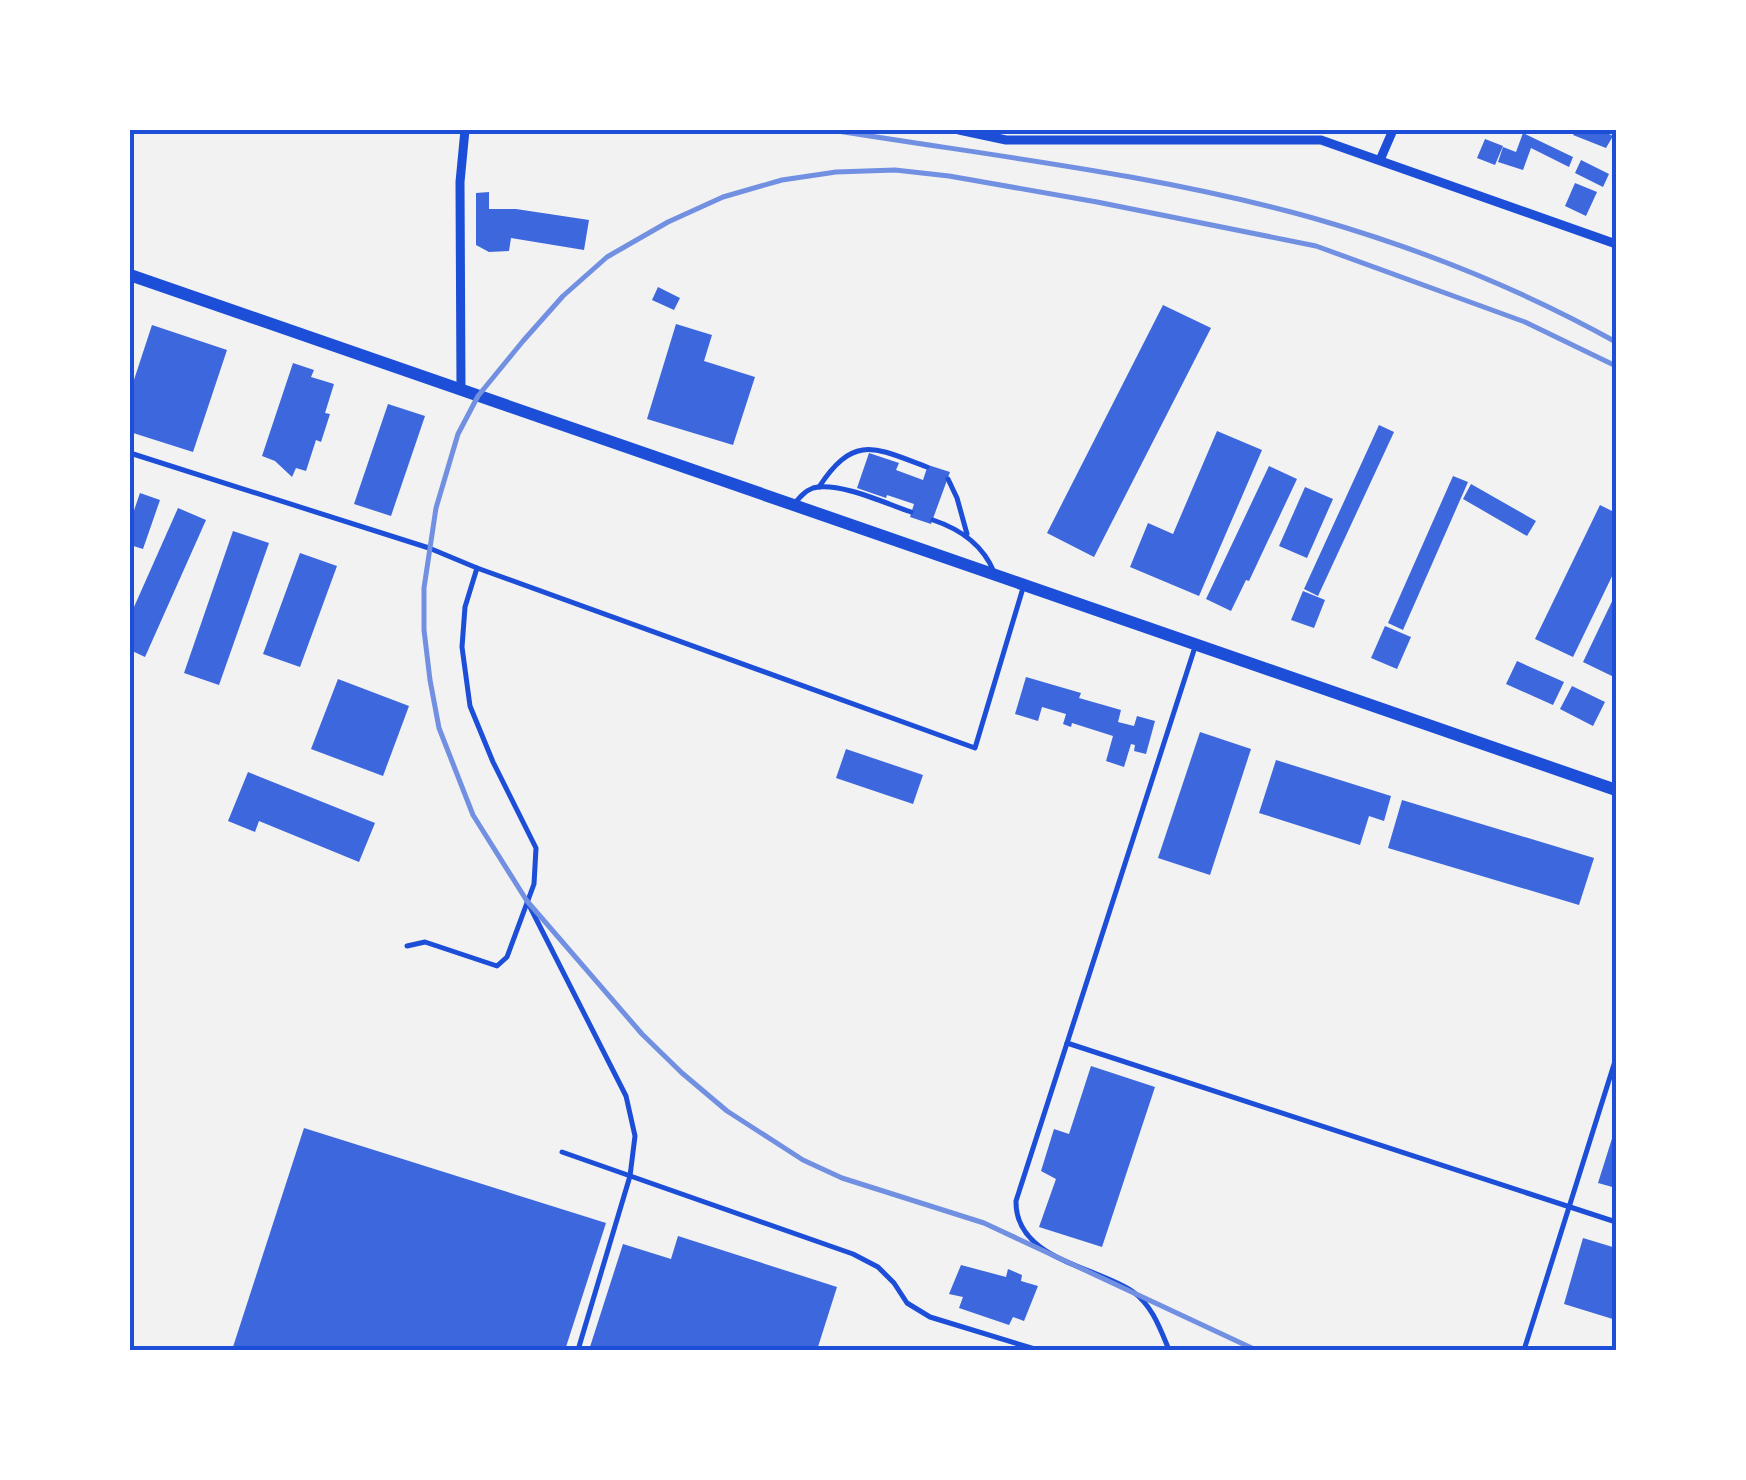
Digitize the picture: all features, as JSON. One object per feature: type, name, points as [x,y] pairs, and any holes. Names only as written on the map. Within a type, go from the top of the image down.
[{"type":"main road","points":[[131,279],[1616,790]]},
{"type":"street","points":[[461,390],[460,182],[465,130]]},
{"type":"street","points":[[964,130],[1006,140],[1070,134],[1322,140],[1614,243],[1616,228]]},
{"type":"street","points":[[1380,160],[1393,130]]},
{"type":"lane","points":[[793,504],[802,494],[819,487],[842,460],[862,450],[881,450],[927,467]]},
{"type":"lane","points":[[130,453],[429,548],[976,748],[1024,585]]},
{"type":"lane","points":[[948,478],[968,537]]},
{"type":"lane","points":[[819,487],[846,490],[911,512]]},
{"type":"lane","points":[[933,520],[968,537],[989,560],[996,575]]},
{"type":"lane","points":[[406,946],[425,942],[497,966],[507,958],[534,884],[536,848],[470,706],[462,647],[465,607],[477,568]]},
{"type":"lane","points":[[1170,1350],[1146,1304],[1130,1290],[1042,1250],[1016,1216],[1016,1201],[1196,644]]},
{"type":"lane","points":[[527,901],[626,1096],[635,1136],[630,1176],[578,1350]]},
{"type":"lane","points":[[1067,1043],[1616,1222]]},
{"type":"lane","points":[[1524,1350],[1616,1058]]},
{"type":"lane","points":[[562,1152],[853,1254],[878,1267],[907,1304],[930,1318],[1038,1350]]},
{"type":"building","points":[[1576,130],[1601,130],[1613,136],[1606,148],[1573,135]]},
{"type":"building","points":[[1523,133],[1573,157],[1569,167],[1531,148],[1523,170],[1498,162],[1503,147],[1516,152]]},
{"type":"building","points":[[1485,139],[1503,146],[1495,165],[1477,158]]},
{"type":"building","points":[[1581,160],[1609,174],[1603,187],[1575,173]]},
{"type":"building","points":[[1575,183],[1597,192],[1586,216],[1565,206]]},
{"type":"building","points":[[489,192],[489,209],[589,220],[584,250],[511,238],[509,251],[489,252],[476,245],[476,193]]},
{"type":"building","points":[[658,287],[680,298],[674,310],[652,300]]},
{"type":"building","points":[[1163,305],[1211,328],[1094,557],[1047,533]]},
{"type":"building","points":[[676,324],[712,335],[704,361],[755,377],[733,445],[647,419]]},
{"type":"building","points":[[152,325],[227,350],[193,452],[130,432],[130,392]]},
{"type":"building","points":[[293,363],[314,370],[311,377],[334,384],[321,442],[316,440],[306,471],[296,468],[292,477],[275,461],[262,456]]},
{"type":"building","points":[[388,404],[425,416],[391,516],[354,504]]},
{"type":"building","points":[[1379,425],[1394,432],[1318,596],[1304,589]]},
{"type":"building","points":[[1217,431],[1262,450],[1199,596],[1130,567],[1148,523],[1173,534]]},
{"type":"building","points":[[869,453],[899,463],[896,470],[923,480],[928,465],[950,472],[931,524],[910,517],[914,504],[857,488]]},
{"type":"building","points":[[1269,466],[1297,479],[1231,611],[1206,599]]},
{"type":"building","points":[[1453,476],[1468,482],[1403,630],[1388,623]]},
{"type":"building","points":[[1471,484],[1536,521],[1527,536],[1463,499]]},
{"type":"building","points":[[1305,487],[1333,499],[1307,558],[1279,546]]},
{"type":"building","points":[[140,493],[160,500],[143,549],[130,545],[130,522]]},
{"type":"building","points":[[1600,505],[1616,513],[1616,568],[1573,657],[1535,639]]},
{"type":"building","points":[[178,508],[206,520],[145,657],[130,650],[130,616]]},
{"type":"building","points":[[233,531],[269,543],[219,685],[184,673]]},
{"type":"building","points":[[300,553],[337,566],[300,667],[263,654]]},
{"type":"building","points":[[1303,591],[1325,600],[1314,628],[1291,620]]},
{"type":"building","points":[[1616,593],[1616,678],[1583,662]]},
{"type":"building","points":[[1385,626],[1411,637],[1397,669],[1371,658]]},
{"type":"building","points":[[1517,661],[1564,682],[1553,705],[1506,684]]},
{"type":"building","points":[[1026,677],[1121,710],[1118,722],[1134,726],[1137,716],[1155,721],[1146,754],[1134,751],[1135,745],[1131,744],[1124,767],[1106,761],[1113,736],[1072,723],[1071,727],[1063,724],[1066,714],[1042,707],[1038,721],[1015,714]]},
{"type":"building","points":[[338,679],[409,706],[383,776],[311,749]]},
{"type":"building","points":[[1572,686],[1605,702],[1593,726],[1560,709]]},
{"type":"building","points":[[1200,732],[1251,749],[1210,875],[1158,858]]},
{"type":"building","points":[[846,749],[923,775],[913,804],[836,778]]},
{"type":"building","points":[[1276,760],[1391,796],[1384,821],[1369,816],[1360,845],[1259,813]]},
{"type":"building","points":[[248,772],[375,823],[359,862],[259,821],[255,832],[228,821]]},
{"type":"building","points":[[1402,800],[1594,858],[1579,905],[1388,848]]},
{"type":"building","points":[[1091,1066],[1155,1087],[1102,1247],[1039,1227],[1056,1179],[1041,1171],[1054,1129],[1069,1134]]},
{"type":"building","points":[[304,1128],[606,1223],[565,1350],[232,1350]]},
{"type":"building","points":[[1616,1129],[1616,1188],[1598,1183]]},
{"type":"building","points":[[678,1236],[837,1287],[817,1350],[589,1350],[623,1244],[671,1259]]},
{"type":"building","points":[[1583,1238],[1616,1248],[1616,1320],[1564,1304]]},
{"type":"building","points":[[961,1265],[1006,1277],[1008,1269],[1022,1275],[1021,1281],[1038,1286],[1024,1321],[1013,1317],[1009,1325],[959,1308],[963,1297],[949,1294]]},
{"type":"railway","points":[[832,130],[1134,178],[1313,218],[1468,271],[1616,342]]},
{"type":"railway","points":[[1256,1350],[984,1223],[842,1178],[803,1160],[727,1111],[642,1034],[527,901],[473,815],[439,728],[424,630],[424,588],[436,508],[458,434],[478,396],[523,341],[563,296],[607,257],[668,222],[723,197],[782,180],[836,172],[895,170],[949,176],[1316,246],[1525,322],[1616,366]]}]
